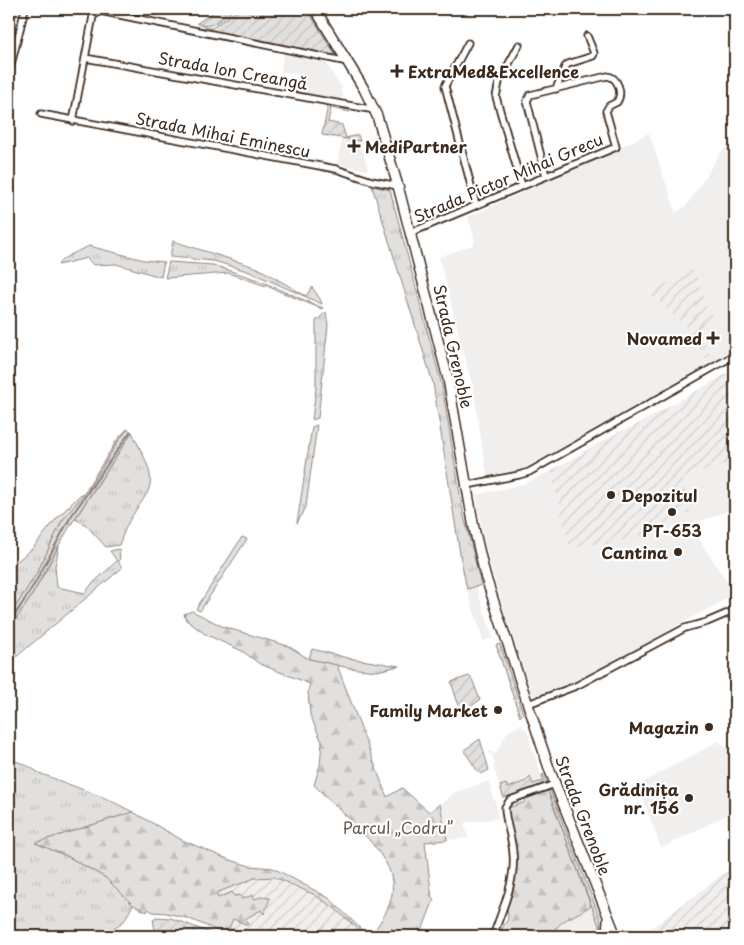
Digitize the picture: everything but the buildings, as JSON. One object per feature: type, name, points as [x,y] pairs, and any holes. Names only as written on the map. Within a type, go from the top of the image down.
[{"type":"main road","name":"Strada Grenoble","points":[[315,9],[375,110],[398,186],[448,379],[474,528],[485,575],[555,784],[616,936]]},
{"type":"street","points":[[9,73],[25,9]]},
{"type":"street","points":[[73,120],[93,16],[96,12],[110,13],[348,62]]},
{"type":"street","points":[[546,176],[527,99],[530,95],[556,88],[568,64],[593,56],[594,53],[587,36]]},
{"type":"street","points":[[468,43],[445,86],[476,205]]},
{"type":"street","points":[[519,45],[499,82],[496,97],[522,186]]},
{"type":"street","name":"Strada Ion Creangă","points":[[85,58],[375,110]]},
{"type":"street","name":"Strada Pictor Mihai Grecu","points":[[410,233],[616,147],[606,111],[609,106],[619,100],[616,79],[607,76],[556,88]]},
{"type":"street","name":"Strada Mihai Eminescu","points":[[41,114],[336,169],[372,181],[398,186]]},
{"type":"street","points":[[467,485],[529,472],[735,355]]},
{"type":"street","points":[[528,704],[576,686],[684,628],[707,622],[735,610]]},
{"type":"street","points":[[494,936],[511,881],[514,861],[505,807],[510,800],[555,784]]},
{"type":"street","points":[[606,936],[608,916]]},
{"type":"shaded area","points":[[284,53],[325,61],[342,88],[340,90],[344,96],[337,101],[293,92],[297,74],[281,71]]},
{"type":"shaded area","points":[[649,133],[676,213],[687,205],[719,155],[735,137],[735,350],[713,362],[699,328],[708,310],[695,269],[648,292],[691,331],[688,336],[697,343],[708,365],[521,470],[487,476],[473,388],[439,257],[473,245],[475,242],[468,217]]},
{"type":"shaded area","points":[[342,138],[360,141],[368,170],[337,164]]},
{"type":"shaded area","points":[[695,269],[708,310],[712,314],[699,328],[713,362],[708,365],[697,343],[688,336],[691,331],[648,292]]},
{"type":"shaded area","points":[[735,369],[735,461],[682,478],[690,512],[678,515],[668,527],[646,532],[646,535],[597,546],[596,544],[569,548],[551,471],[620,431],[631,428]]},
{"type":"shaded area","points":[[735,461],[735,508],[692,525],[702,544],[735,594],[560,689],[543,695],[532,695],[493,576],[476,495],[523,484],[551,471],[569,548],[596,543],[597,546],[668,527],[678,515],[682,478]]},
{"type":"shaded area","points":[[476,586],[493,638],[483,641],[467,589]]},
{"type":"shaded area","points":[[522,724],[522,729],[526,728],[543,781],[533,784],[529,777],[503,796],[493,766],[495,765],[492,754],[489,754],[488,751],[496,754],[507,732]]},
{"type":"shaded area","name":"Grădinița nr. 156","points":[[719,741],[735,757],[735,811],[661,848],[638,785]]},
{"type":"shaded area","points":[[489,781],[493,799],[495,799],[498,818],[464,823],[468,838],[447,840],[440,804],[453,793]]},
{"type":"shaded area","points":[[735,865],[735,936],[641,936]]},
{"type":"shaded area","points":[[257,872],[313,894],[333,907],[366,936],[230,936],[190,919],[167,913]]},
{"type":"shaded area","points":[[591,906],[601,931],[600,936],[549,936],[562,922]]},
{"type":"green space","points":[[218,9],[229,9],[231,12],[211,25],[206,26],[197,23]]},
{"type":"green space","points":[[239,9],[307,9],[335,55],[334,57],[197,29],[196,27],[212,28]]},
{"type":"green space","points":[[328,106],[350,110],[350,112],[331,108],[328,122],[342,125],[346,138],[358,135],[360,141],[322,135]]},
{"type":"green space","points":[[372,186],[390,190],[442,386],[463,512],[481,585],[467,589],[433,383]]},
{"type":"green space","points":[[173,241],[258,268],[306,296],[312,287],[322,304],[250,272],[214,261],[170,257]]},
{"type":"green space","points":[[89,246],[144,260],[164,262],[161,277],[116,264],[93,265],[87,258],[58,265],[67,257]]},
{"type":"green space","points":[[169,262],[213,265],[258,280],[323,308],[228,273],[165,278]]},
{"type":"green space","points":[[326,312],[328,325],[318,418],[312,420],[316,388],[316,321]]},
{"type":"green space","points":[[317,425],[306,506],[297,523],[312,427]]},
{"type":"green space","points":[[127,429],[89,488],[62,521],[37,573],[9,617],[9,568],[34,547],[56,519],[87,488],[117,440]]},
{"type":"green space","points":[[128,429],[132,432],[85,502],[30,598],[9,627],[9,617],[37,573],[62,521],[89,488]]},
{"type":"green space","points":[[132,432],[147,464],[150,486],[146,496],[129,521],[119,545],[106,547],[85,524],[75,519]]},
{"type":"green space","points":[[242,537],[247,539],[200,611],[196,609]]},
{"type":"green space","points":[[59,546],[55,566],[57,587],[85,593],[117,561],[110,551],[119,549],[120,559],[118,561],[122,568],[9,663],[9,627],[30,598]]},
{"type":"green space","name":"Parcul „Codru”","points":[[192,611],[224,627],[288,646],[309,659],[337,665],[387,797],[402,788],[429,812],[440,804],[447,840],[425,842],[432,898],[434,899],[420,936],[371,936],[390,904],[392,895],[391,877],[387,865],[372,844],[314,785],[320,765],[322,742],[310,715],[308,691],[310,684],[260,664],[242,651],[205,634],[186,620],[184,614]]},
{"type":"green space","points":[[500,644],[523,713],[520,717],[496,645]]},
{"type":"green space","points":[[312,649],[348,658],[399,666],[377,671],[349,668],[309,659]]},
{"type":"green space","points":[[469,676],[480,700],[463,712],[460,709],[451,682]]},
{"type":"green space","points":[[480,739],[489,770],[481,774],[464,750]]},
{"type":"green space","points":[[9,758],[39,773],[105,798],[133,812],[36,843],[67,856],[106,878],[133,905],[124,921],[102,936],[9,936]]},
{"type":"green space","points":[[543,774],[547,783],[502,797],[500,786],[506,784],[508,788],[526,781],[530,777],[533,784],[543,781]]},
{"type":"green space","points":[[550,790],[600,918],[602,936],[600,936],[601,931],[548,791]]},
{"type":"green space","points":[[548,791],[591,906],[562,922],[549,936],[497,936],[508,919],[507,904],[514,883],[517,861],[508,808],[525,802],[525,799]]},
{"type":"green space","points":[[133,812],[182,840],[230,860],[250,866],[273,868],[329,898],[368,936],[333,907],[313,894],[274,877],[255,878],[216,893],[218,898],[232,892],[234,896],[240,895],[242,899],[253,895],[254,899],[261,897],[270,898],[264,914],[261,910],[245,919],[248,925],[233,919],[229,928],[247,936],[230,936],[190,919],[167,913],[153,912],[148,909],[147,912],[133,905],[106,878],[67,856],[35,843]]},
{"type":"green space","points":[[156,917],[171,918],[219,936],[156,936],[153,919]]},
{"type":"waterway","points":[[9,622],[35,583],[70,518],[130,432]]},
{"type":"place","name":"ExtraMed&Excellence","points":[[397,71]]},
{"type":"place","name":"MediPartner","points":[[354,146]]},
{"type":"place","name":"Novamed","points":[[713,338]]},
{"type":"place","name":"Depozitul","points":[[611,495]]},
{"type":"place","name":"PT-653","points":[[672,512]]},
{"type":"place","name":"Cantina","points":[[678,552]]},
{"type":"place","name":"Family Market","points":[[498,710]]},
{"type":"place","name":"Magazin","points":[[709,727]]},
{"type":"place","name":"Grădinița nr. 156","points":[[689,798]]}]
